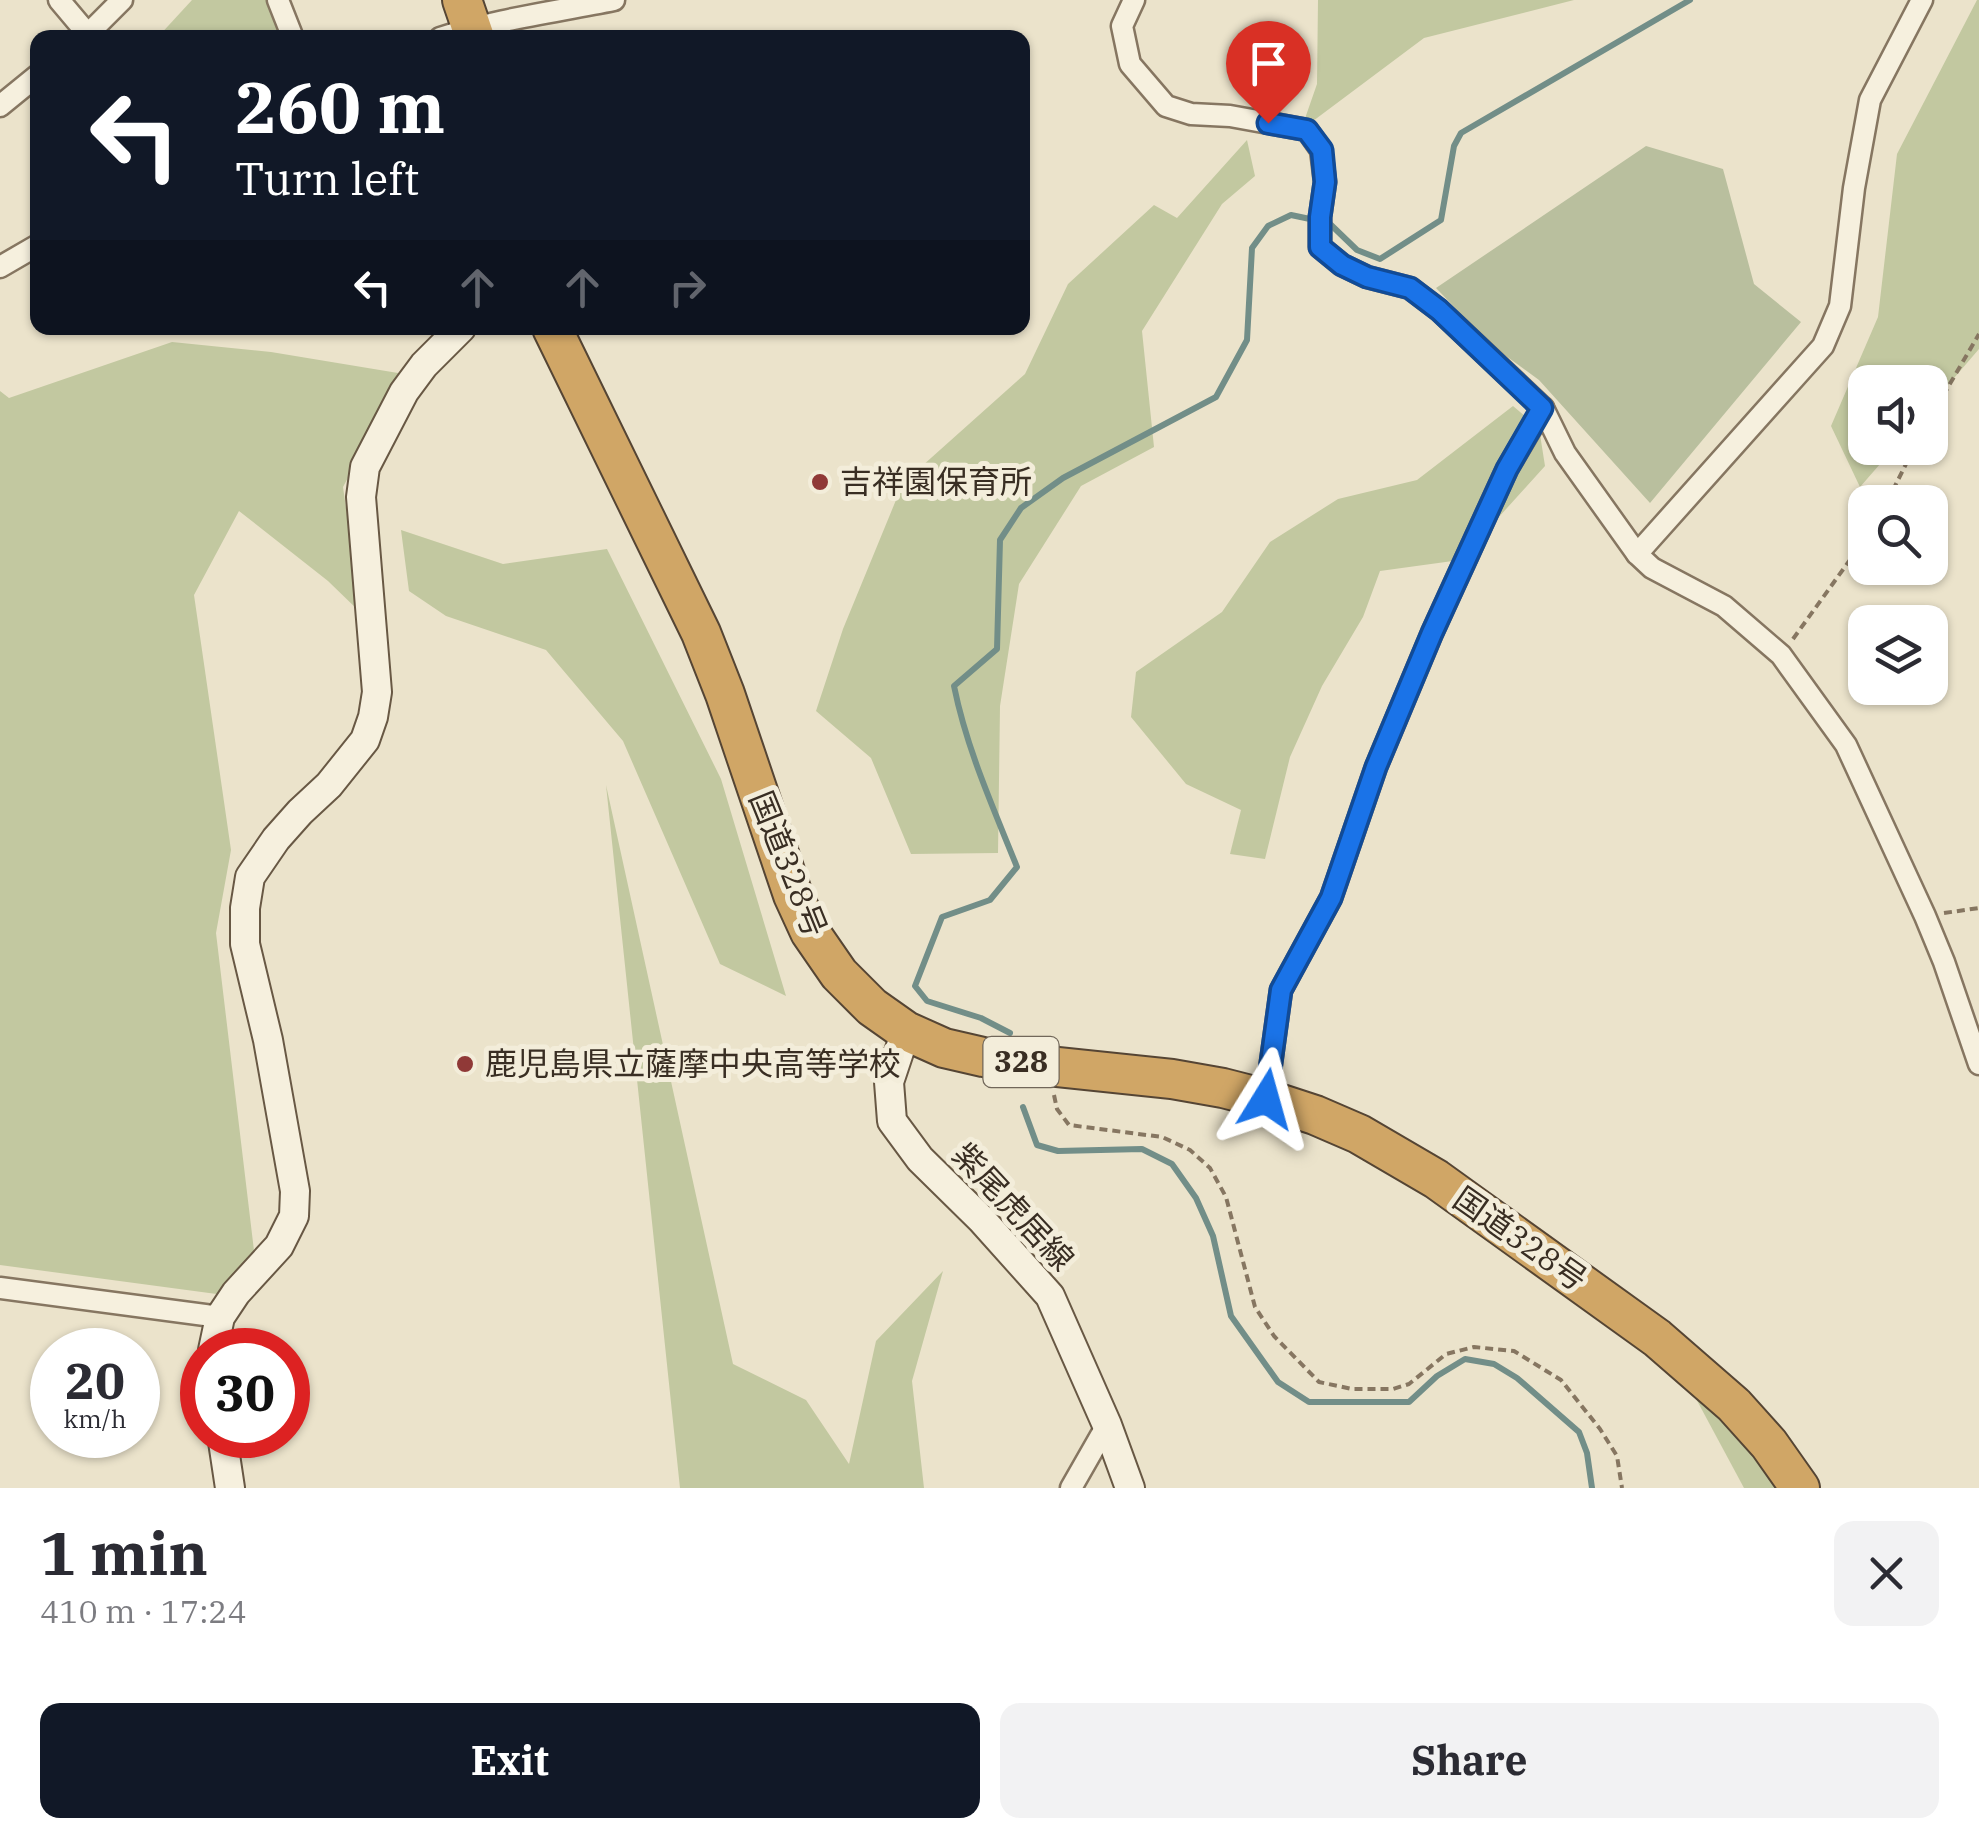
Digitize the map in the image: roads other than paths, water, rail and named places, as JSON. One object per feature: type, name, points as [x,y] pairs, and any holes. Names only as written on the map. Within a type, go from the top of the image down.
[{"type":"highway","name":"国道328号","points":[[555,335],[701,633],[726,694],[793,895],[810,932],[839,974],[872,1007],[906,1030],[944,1048],[1048,1066],[1172,1078],[1266,1099],[1358,1134],[1436,1179],[1657,1338],[1734,1404],[1800,1488]]},
{"type":"street","points":[[58,0],[83,30]]},
{"type":"street","points":[[94,30],[122,0]]},
{"type":"street","points":[[278,0],[290,30]]},
{"type":"street","points":[[462,25],[614,0]]},
{"type":"street","points":[[1134,0],[1122,26],[1130,64],[1166,106],[1190,114],[1230,116],[1307,130],[1322,150],[1325,182],[1320,247],[1342,265],[1367,277],[1410,288],[1439,310],[1542,408],[1565,453],[1637,554],[1652,568],[1724,606],[1781,655],[1846,745],[1926,916],[1979,1064]]},
{"type":"street","points":[[1637,554],[1823,346],[1840,306],[1854,188],[1870,100],[1922,0]]},
{"type":"street","points":[[0,106],[30,82]]},
{"type":"street","points":[[0,267],[30,250]]},
{"type":"street","points":[[218,1328],[220,1317],[236,1293],[279,1246],[294,1216],[294,1191],[268,1040],[245,944],[250,877],[276,839],[329,785],[365,740],[374,717],[377,692],[361,498],[366,467],[404,392],[454,335]]},
{"type":"street","points":[[1266,1099],[1281,990],[1331,898],[1376,767],[1432,633],[1507,469],[1542,408]]},
{"type":"street","name":"紫尾虎居線","points":[[906,1030],[889,1082],[892,1121],[920,1159],[982,1218],[1050,1296],[1108,1425],[1130,1488]]},
{"type":"street","points":[[0,1288],[220,1317]]},
{"type":"street","points":[[1071,1488],[1108,1425]]},
{"type":"street","points":[[225,1458],[230,1488]]},
{"type":"waterway","points":[[1010,1033],[981,1018],[927,1001],[915,986],[942,917],[990,900],[1017,867],[973,756],[954,686],[997,649],[1000,540],[1021,508],[1063,478],[1216,397],[1247,340],[1252,248],[1268,226],[1291,215],[1329,223],[1357,250],[1380,259],[1441,220],[1454,146],[1461,133],[1690,0]]},
{"type":"waterway","points":[[1023,1107],[1037,1145],[1058,1151],[1142,1149],[1172,1164],[1196,1198],[1213,1236],[1231,1316],[1278,1382],[1309,1402],[1409,1402],[1437,1376],[1465,1359],[1494,1364],[1517,1378],[1579,1432],[1587,1453],[1592,1488]]},
{"type":"place","name":"吉祥園保育所","points":[[820,482]]},
{"type":"place","name":"鹿児島県立薩摩中央高等学校","points":[[465,1064]]}]
